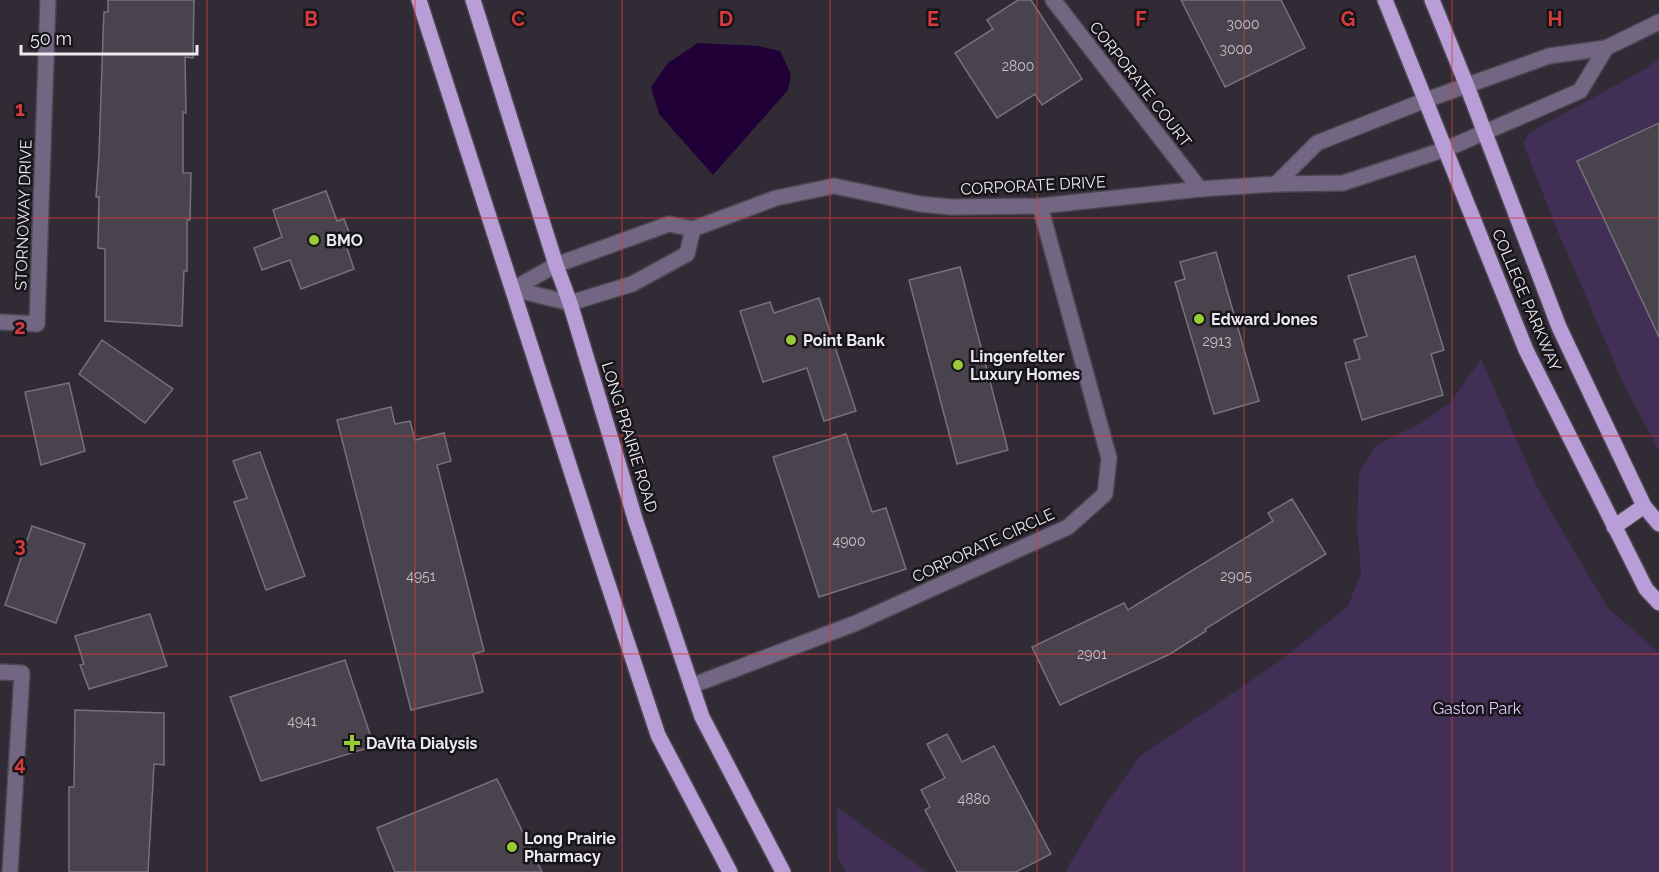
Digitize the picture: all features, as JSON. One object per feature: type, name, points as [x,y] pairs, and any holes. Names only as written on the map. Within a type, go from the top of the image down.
[{"type":"main road","points":[[419,0],[658,735],[730,872]]},
{"type":"main road","name":"LONG PRAIRIE ROAD","points":[[473,0],[570,303],[636,522],[702,717],[783,872]]},
{"type":"main road","name":"COLLEGE PARKWAY","points":[[1385,0],[1526,350],[1646,589],[1659,603]]},
{"type":"main road","name":"COLLEGE PARKWAY","points":[[1432,0],[1485,131],[1559,327],[1644,506],[1659,524]]},
{"type":"main road","points":[[1614,527],[1644,506]]},
{"type":"street","name":"STORNOWAY DRIVE","points":[[0,322],[37,324],[48,0]]},
{"type":"street","name":"CORPORATE COURT","points":[[1053,0],[1200,189]]},
{"type":"street","points":[[1276,184],[1317,143],[1426,100],[1549,56],[1606,48],[1659,22]]},
{"type":"street","name":"CORPORATE DRIVE","points":[[513,289],[556,265],[669,224],[693,229],[776,198],[834,186],[920,204],[951,207],[1040,206],[1200,189],[1276,184],[1344,183],[1446,149],[1580,92],[1606,48]]},
{"type":"street","name":"CORPORATE CIRCLE","points":[[692,686],[855,623],[1068,527],[1105,494],[1109,458],[1040,206]]},
{"type":"street","points":[[513,289],[570,303],[632,284],[687,254],[693,229]]},
{"type":"street","points":[[0,672],[22,674],[10,872]]},
{"type":"green space","points":[[1659,58],[1659,451],[1624,385],[1556,227],[1523,143],[1530,132],[1647,68]]},
{"type":"green space","name":"Gaston Park","points":[[1481,359],[1538,489],[1607,607],[1659,653],[1659,872],[1065,872],[1105,805],[1140,756],[1281,660],[1348,606],[1361,573],[1357,528],[1359,472],[1376,445],[1416,426],[1451,402]]},
{"type":"green space","points":[[837,807],[927,872],[846,872],[838,858]]},
{"type":"shaded area","points":[[698,43],[758,46],[780,51],[791,74],[788,90],[713,175],[659,114],[651,87],[668,63]]},
{"type":"building","points":[[108,0],[194,0],[193,58],[185,57],[186,113],[183,112],[183,173],[191,173],[182,326],[105,321],[105,249],[98,248],[99,197],[96,197],[104,12],[108,12]]},
{"type":"building","points":[[1018,0],[1031,0],[1082,79],[1042,105],[1035,94],[997,118],[955,53],[993,29],[987,20]]},
{"type":"building","points":[[1181,0],[1281,0],[1305,48],[1225,87]]},
{"type":"building","points":[[1659,123],[1659,337],[1577,161]]},
{"type":"building","name":"BMO","points":[[326,191],[337,221],[344,219],[353,242],[346,245],[354,269],[301,289],[290,260],[262,270],[254,248],[282,237],[273,210]]},
{"type":"building","points":[[1216,252],[1259,401],[1214,414],[1175,282],[1185,279],[1180,262]]},
{"type":"building","points":[[1415,256],[1444,350],[1431,354],[1443,395],[1362,420],[1345,363],[1360,359],[1354,340],[1367,336],[1348,276]]},
{"type":"building","name":"Lingenfelter Luxury Homes","points":[[960,267],[1008,450],[957,464],[909,280]]},
{"type":"building","name":"Point Bank","points":[[819,298],[856,411],[824,421],[807,368],[763,382],[740,311],[770,302],[774,313]]},
{"type":"building","points":[[102,340],[173,389],[145,423],[79,374]]},
{"type":"building","points":[[69,383],[85,451],[41,465],[25,392]]},
{"type":"building","points":[[391,407],[395,424],[410,421],[415,440],[444,433],[451,461],[437,465],[484,651],[473,654],[483,692],[411,710],[337,420]]},
{"type":"building","points":[[846,434],[872,512],[886,508],[906,569],[819,597],[773,457]]},
{"type":"building","points":[[260,452],[305,576],[266,590],[234,502],[247,498],[233,461]]},
{"type":"building","points":[[1292,499],[1326,554],[1205,629],[1206,631],[1170,654],[1060,705],[1032,647],[1124,603],[1128,610],[1273,521],[1268,513]]},
{"type":"building","points":[[32,526],[85,544],[56,623],[5,605]]},
{"type":"building","points":[[150,614],[167,666],[89,689],[80,665],[84,664],[75,636]]},
{"type":"building","points":[[345,660],[374,746],[261,781],[230,697]]},
{"type":"building","points":[[75,710],[164,713],[164,765],[154,764],[148,872],[69,872],[69,787],[74,787]]},
{"type":"building","points":[[947,734],[962,762],[994,746],[1051,854],[1016,872],[957,872],[925,810],[930,807],[921,790],[945,778],[927,744]]},
{"type":"building","points":[[497,779],[542,872],[395,872],[377,828]]},
{"type":"place","name":"BMO","points":[[314,240]]},
{"type":"place","name":"Edward Jones","points":[[1199,319]]},
{"type":"place","name":"Point Bank","points":[[791,340]]},
{"type":"place","name":"Lingenfelter Luxury Homes","points":[[958,365]]},
{"type":"place","name":"DaVita Dialysis","points":[[352,743]]},
{"type":"place","name":"Long Prairie Pharmacy","points":[[512,847]]}]
